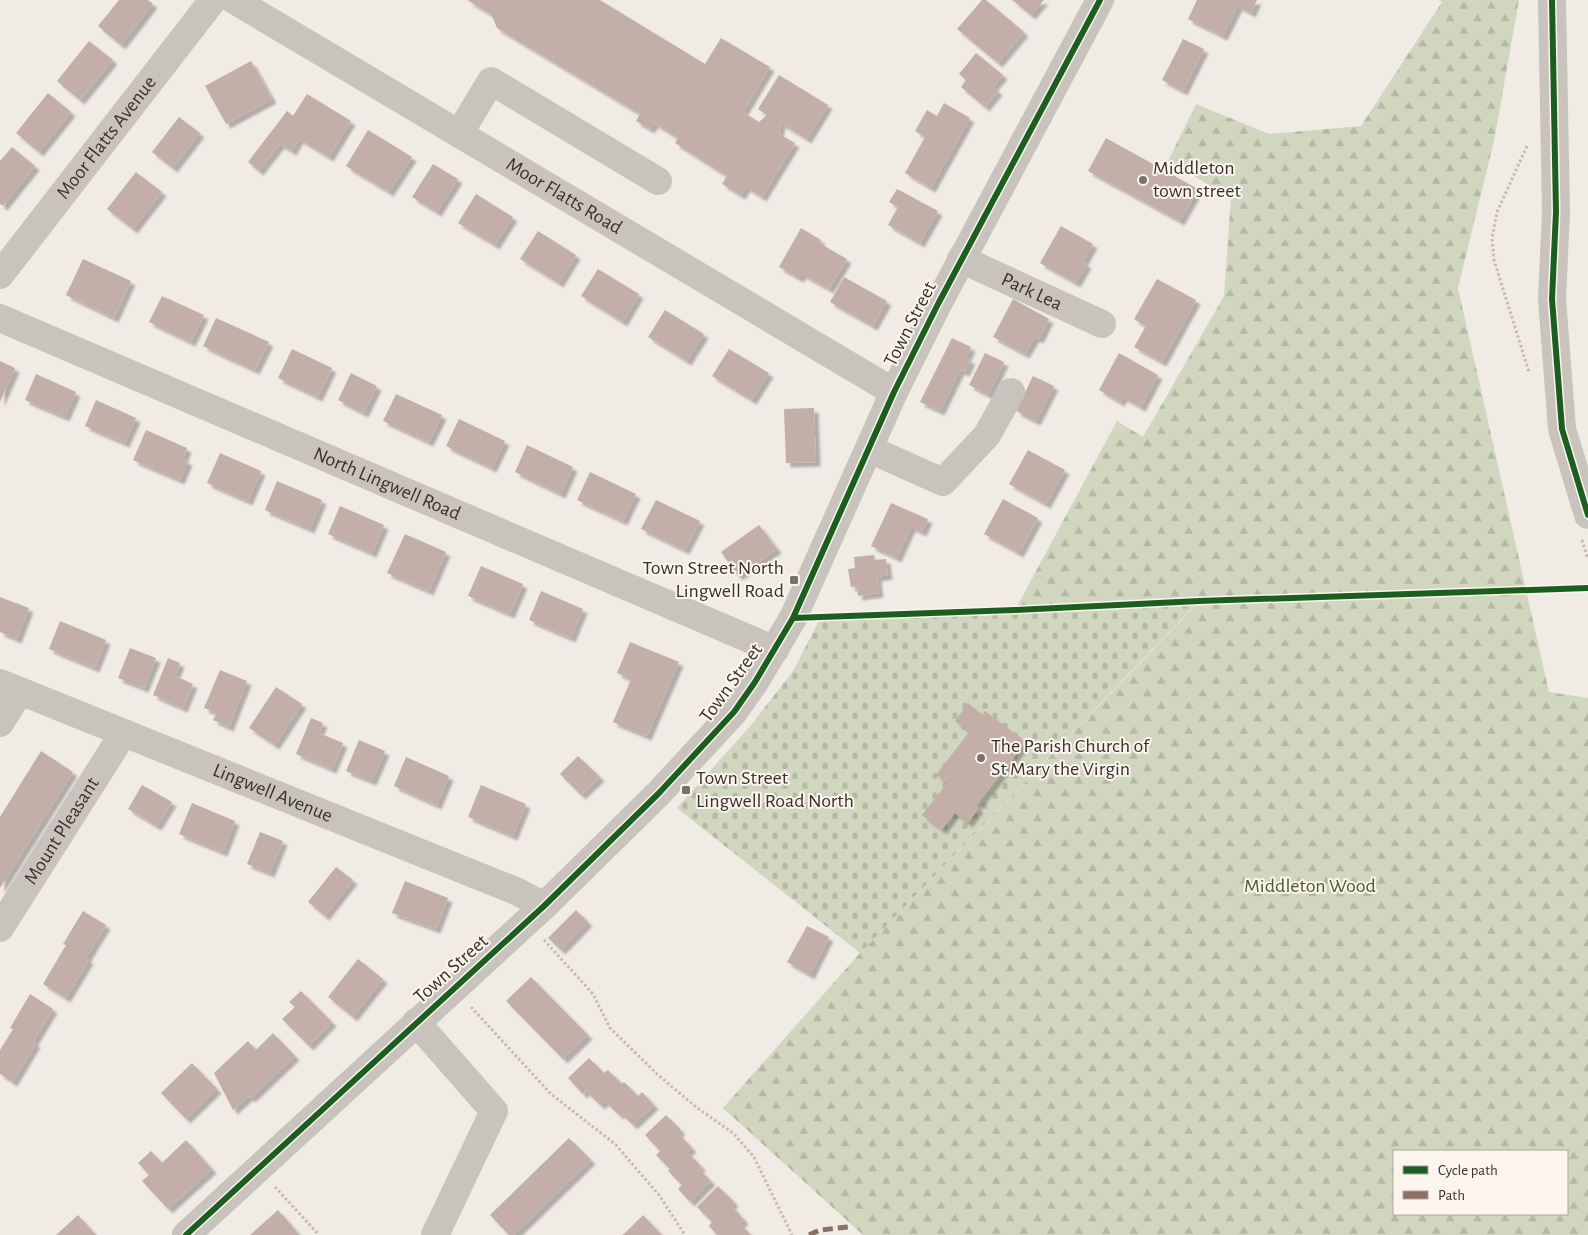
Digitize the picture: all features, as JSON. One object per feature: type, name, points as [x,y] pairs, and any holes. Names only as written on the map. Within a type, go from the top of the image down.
[{"type":"street","name":"Moor Flatts Avenue","points":[[0,275],[214,0]]},
{"type":"street","name":"Moor Flatts Road","points":[[234,0],[894,392]]},
{"type":"street","name":"Town Street","points":[[186,1235],[416,1022],[454,990],[536,914],[660,793],[734,712],[776,650],[794,618],[894,392],[962,259],[1100,0]]},
{"type":"street","points":[[1552,0],[1556,212],[1552,299],[1562,429],[1588,515]]},
{"type":"street","points":[[459,134],[491,81],[658,181]]},
{"type":"street","name":"Park Lea","points":[[962,259],[1102,324]]},
{"type":"street","name":"North Lingwell Road","points":[[0,318],[776,650]]},
{"type":"street","points":[[869,449],[943,482],[987,435],[1011,392]]},
{"type":"street","points":[[0,723],[10,687]]},
{"type":"street","name":"Lingwell Avenue","points":[[10,687],[518,892],[536,914]]},
{"type":"street","name":"Mount Pleasant","points":[[0,928],[123,734]]},
{"type":"street","points":[[416,1022],[494,1111],[435,1235]]},
{"type":"path","points":[[536,914],[593,994],[610,1028],[664,1080],[696,1107],[733,1132],[754,1157],[792,1235]]},
{"type":"path","points":[[454,990],[551,1094],[615,1144],[659,1195],[685,1235]]},
{"type":"path","points":[[258,1169],[319,1235]]},
{"type":"green space","name":"Middleton Wood","points":[[1439,0],[1519,0],[1494,141],[1458,288],[1549,692],[1588,698],[1588,1235],[863,1235],[723,1108],[860,953],[1199,602],[1015,610],[1117,421],[1143,437],[1224,296],[1231,198],[1168,161],[1196,104],[1269,134],[1361,126],[1442,2]]},
{"type":"green space","points":[[1199,601],[860,953],[677,808],[752,724],[793,671],[821,617]]},
{"type":"building","points":[[119,0],[148,0],[153,4],[121,45],[98,26]]},
{"type":"building","points":[[467,0],[600,0],[705,64],[721,38],[770,67],[743,112],[759,122],[767,115],[758,109],[779,75],[828,105],[807,139],[781,123],[779,134],[795,143],[762,197],[746,187],[741,195],[722,184],[727,176],[675,143],[678,138],[654,123],[650,129],[636,121],[640,114],[497,28],[491,14]]},
{"type":"building","points":[[982,0],[986,0],[1024,32],[998,63],[957,29]]},
{"type":"building","points":[[1012,0],[1044,0],[1031,15]]},
{"type":"building","points":[[1197,0],[1257,0],[1251,13],[1238,6],[1223,36],[1188,19]]},
{"type":"building","points":[[1183,39],[1204,49],[1183,91],[1162,80]]},
{"type":"building","points":[[89,41],[113,60],[80,100],[57,81]]},
{"type":"building","points":[[976,53],[1003,75],[993,87],[998,91],[985,107],[961,87],[966,80],[959,74]]},
{"type":"building","points":[[251,61],[272,99],[226,124],[205,86]]},
{"type":"building","points":[[48,93],[71,112],[39,152],[16,133]]},
{"type":"building","points":[[307,94],[351,121],[329,157],[299,139],[292,151],[280,144],[259,171],[248,162],[287,111],[293,116]]},
{"type":"building","points":[[944,103],[970,118],[931,188],[905,173],[925,137],[915,131],[927,110],[937,116]]},
{"type":"building","points":[[179,117],[200,133],[173,168],[152,152]]},
{"type":"building","points":[[368,130],[412,157],[389,192],[346,166]]},
{"type":"building","name":"Middleton town street","points":[[1106,138],[1198,189],[1180,221],[1088,171]]},
{"type":"building","points":[[12,147],[35,166],[3,206],[0,204],[0,161]]},
{"type":"building","points":[[433,164],[458,179],[437,212],[412,197]]},
{"type":"building","points":[[136,172],[162,192],[133,229],[107,209]]},
{"type":"building","points":[[897,189],[938,211],[920,243],[888,225],[898,207],[889,202]]},
{"type":"building","points":[[476,194],[513,217],[495,245],[458,223]]},
{"type":"building","points":[[1061,226],[1093,244],[1083,262],[1087,264],[1076,283],[1040,263]]},
{"type":"building","points":[[801,228],[821,240],[819,243],[847,259],[829,289],[802,274],[799,278],[779,267]]},
{"type":"building","points":[[538,231],[576,255],[559,283],[520,259]]},
{"type":"building","points":[[83,259],[131,281],[114,318],[66,295]]},
{"type":"building","points":[[598,269],[639,294],[623,322],[581,296]]},
{"type":"building","points":[[844,277],[887,301],[873,326],[830,302]]},
{"type":"building","points":[[1157,279],[1196,300],[1162,362],[1134,347],[1146,326],[1134,319]]},
{"type":"building","points":[[162,296],[204,315],[191,342],[149,322]]},
{"type":"building","points":[[1013,299],[1049,319],[1039,339],[1035,337],[1025,354],[993,337]]},
{"type":"building","points":[[665,310],[704,334],[687,361],[648,337]]},
{"type":"building","points":[[216,318],[269,342],[255,370],[203,346]]},
{"type":"building","points":[[952,338],[971,347],[966,358],[971,360],[965,372],[960,370],[940,411],[920,402]]},
{"type":"building","points":[[292,349],[332,368],[318,397],[278,378]]},
{"type":"building","points":[[729,349],[769,373],[752,400],[712,376]]},
{"type":"building","points":[[985,353],[1004,362],[988,395],[969,385]]},
{"type":"building","points":[[1119,353],[1158,375],[1141,407],[1123,397],[1120,402],[1099,390]]},
{"type":"building","points":[[0,361],[15,368],[0,402]]},
{"type":"building","points":[[351,373],[377,386],[364,413],[338,400]]},
{"type":"building","points":[[36,374],[76,392],[65,417],[25,400]]},
{"type":"building","points":[[1033,376],[1054,386],[1036,421],[1016,411]]},
{"type":"building","points":[[396,394],[442,415],[429,442],[383,421]]},
{"type":"building","points":[[96,400],[136,418],[125,443],[85,426]]},
{"type":"building","points":[[814,408],[816,462],[786,463],[784,409]]},
{"type":"building","points":[[459,419],[505,441],[492,468],[446,446]]},
{"type":"building","points":[[146,430],[187,448],[183,459],[188,461],[180,480],[133,460]]},
{"type":"building","points":[[527,445],[573,467],[561,494],[515,472]]},
{"type":"building","points":[[1028,450],[1065,470],[1046,504],[1009,484]]},
{"type":"building","points":[[220,453],[261,471],[248,501],[207,483]]},
{"type":"building","points":[[590,472],[636,494],[623,521],[577,500]]},
{"type":"building","points":[[277,481],[322,500],[310,529],[265,510]]},
{"type":"building","points":[[1003,499],[1038,518],[1019,553],[984,534]]},
{"type":"building","points":[[656,500],[700,521],[685,550],[641,529]]},
{"type":"building","points":[[891,503],[928,519],[922,532],[911,527],[897,558],[871,546]]},
{"type":"building","points":[[340,506],[384,525],[372,553],[328,534]]},
{"type":"building","points":[[759,525],[777,549],[738,576],[721,552]]},
{"type":"building","points":[[405,534],[446,552],[429,591],[387,573]]},
{"type":"building","points":[[874,555],[875,560],[886,559],[888,575],[877,577],[879,593],[858,596],[857,586],[851,587],[848,569],[855,568],[854,557]]},
{"type":"building","points":[[481,566],[523,584],[510,614],[468,596]]},
{"type":"building","points":[[541,591],[583,609],[571,638],[529,620]]},
{"type":"building","points":[[0,597],[29,608],[17,639],[0,632]]},
{"type":"building","points":[[60,621],[106,640],[95,668],[49,649]]},
{"type":"building","points":[[630,642],[679,662],[647,736],[613,722],[631,679],[617,673]]},
{"type":"building","points":[[130,648],[156,658],[144,688],[118,678]]},
{"type":"building","points":[[168,658],[180,663],[175,676],[193,684],[183,708],[153,695]]},
{"type":"building","points":[[220,670],[247,681],[229,727],[213,720],[217,713],[204,708]]},
{"type":"building","points":[[276,687],[302,704],[275,745],[249,728]]},
{"type":"building","name":"The Parish Church of St Mary the Virgin","points":[[968,703],[982,715],[985,711],[1026,742],[976,806],[979,808],[968,823],[955,813],[942,830],[922,815],[947,783],[936,775],[969,732],[955,721]]},
{"type":"building","points":[[311,718],[323,723],[319,733],[343,743],[332,769],[296,754]]},
{"type":"building","points":[[359,740],[385,751],[372,781],[346,771]]},
{"type":"building","points":[[41,751],[73,772],[0,888],[0,817]]},
{"type":"building","points":[[578,756],[600,777],[581,795],[560,774]]},
{"type":"building","points":[[406,757],[449,776],[437,805],[394,786]]},
{"type":"building","points":[[142,785],[172,802],[157,826],[128,809]]},
{"type":"building","points":[[481,785],[526,804],[513,836],[468,817]]},
{"type":"building","points":[[192,803],[235,821],[223,852],[179,834]]},
{"type":"building","points":[[260,832],[283,841],[270,873],[247,864]]},
{"type":"building","points":[[336,867],[353,880],[325,916],[308,902]]},
{"type":"building","points":[[405,881],[448,898],[436,929],[392,913]]},
{"type":"building","points":[[576,910],[588,922],[561,950],[548,938]]},
{"type":"building","points":[[83,911],[106,925],[86,958],[89,960],[66,998],[43,984],[66,945],[63,944]]},
{"type":"building","points":[[807,926],[829,937],[810,975],[787,962]]},
{"type":"building","points":[[358,959],[383,979],[353,1017],[328,997]]},
{"type":"building","points":[[531,977],[588,1035],[563,1059],[506,1001]]},
{"type":"building","points":[[301,991],[332,1022],[309,1046],[282,1019],[295,1007],[289,1002]]},
{"type":"building","points":[[30,994],[53,1009],[33,1042],[36,1043],[13,1082],[0,1074],[0,1050],[13,1029],[10,1028]]},
{"type":"building","points":[[273,1033],[295,1056],[251,1098],[249,1096],[233,1110],[214,1073],[248,1041],[256,1050]]},
{"type":"building","points":[[589,1058],[604,1073],[608,1070],[638,1096],[642,1092],[654,1105],[633,1125],[621,1113],[619,1115],[605,1101],[600,1105],[586,1091],[583,1094],[568,1078]]},
{"type":"building","points":[[192,1063],[217,1089],[186,1119],[161,1093]]},
{"type":"building","points":[[666,1115],[681,1130],[678,1133],[692,1148],[687,1152],[701,1166],[699,1169],[711,1181],[690,1202],[678,1189],[682,1185],[656,1155],[660,1151],[645,1135]]},
{"type":"building","points":[[569,1138],[591,1160],[514,1235],[509,1235],[490,1215]]},
{"type":"building","points":[[186,1140],[212,1169],[168,1209],[142,1181],[149,1175],[138,1163],[151,1151],[162,1163]]},
{"type":"building","points":[[718,1186],[734,1202],[731,1205],[744,1220],[740,1224],[751,1235],[717,1235],[709,1226],[712,1222],[697,1207]]},
{"type":"building","points":[[278,1210],[297,1232],[293,1235],[250,1235]]},
{"type":"building","points":[[78,1215],[96,1235],[56,1235]]},
{"type":"building","points":[[643,1215],[662,1235],[622,1235],[625,1233]]},
{"type":"marked path","points":[[809,1235],[820,1230],[848,1227]]},
{"type":"cycle path","points":[[186,1235],[544,906],[659,793],[734,712],[755,682],[793,618],[894,392],[938,304],[1100,0]]},
{"type":"cycle path","points":[[1552,0],[1556,212],[1552,299],[1562,429],[1588,515]]},
{"type":"cycle path","points":[[793,618],[1199,601],[1588,588]]},
{"type":"place","name":"Middleton town street","points":[[1143,180]]},
{"type":"place","name":"Town Street North Lingwell Road","points":[[794,580]]},
{"type":"place","name":"The Parish Church of St Mary the Virgin","points":[[981,758]]},
{"type":"place","name":"Town Street Lingwell Road North","points":[[686,790]]}]
